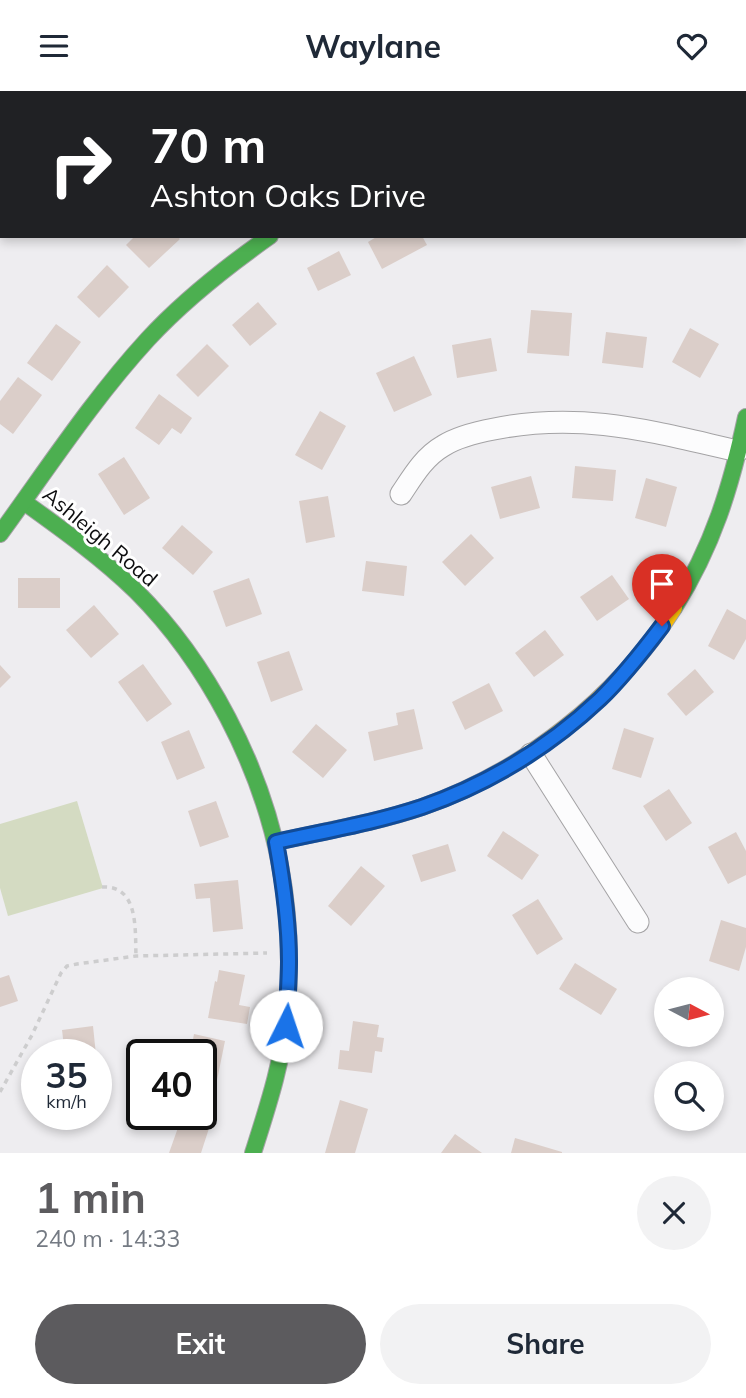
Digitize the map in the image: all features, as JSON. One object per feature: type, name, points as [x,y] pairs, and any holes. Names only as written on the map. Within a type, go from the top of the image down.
[{"type":"street","points":[[0,534],[107,388],[136,353],[184,303],[238,258],[267,238]]},
{"type":"street","points":[[276,842],[422,807],[489,779],[531,754],[600,699],[635,661],[662,626],[688,585],[724,505],[746,417]]},
{"type":"street","points":[[401,494],[419,466],[442,446],[482,432],[522,423],[563,421],[610,424],[738,451]]},
{"type":"street","name":"Ashleigh Road","points":[[24,502],[71,535],[151,607],[185,649],[215,694],[242,744],[261,794],[276,842],[285,892],[289,963],[286,1026],[275,1082],[253,1153]]},
{"type":"street","points":[[531,754],[638,922]]},
{"type":"path","points":[[102,887],[111,886],[118,889],[128,901],[134,920],[136,956]]},
{"type":"path","points":[[0,1092],[65,968],[89,961],[136,956],[272,953]]},
{"type":"green space","points":[[77,801],[103,888],[8,916],[0,888],[0,824]]},
{"type":"building","points":[[133,238],[180,239],[149,268],[126,245]]},
{"type":"building","points":[[375,238],[423,238],[427,245],[382,269],[368,242]]},
{"type":"building","points":[[339,251],[351,275],[318,291],[307,268]]},
{"type":"building","points":[[107,265],[129,287],[99,318],[77,297]]},
{"type":"building","points":[[258,302],[277,324],[250,346],[232,325]]},
{"type":"building","points":[[531,310],[572,313],[569,356],[527,353]]},
{"type":"building","points":[[56,324],[81,342],[52,381],[27,363]]},
{"type":"building","points":[[690,328],[719,344],[700,378],[672,362]]},
{"type":"building","points":[[606,332],[647,337],[643,368],[602,363]]},
{"type":"building","points":[[491,338],[497,371],[457,378],[452,345]]},
{"type":"building","points":[[207,344],[229,366],[198,397],[176,375]]},
{"type":"building","points":[[414,356],[432,395],[394,412],[376,373]]},
{"type":"building","points":[[18,377],[42,395],[13,434],[0,424],[0,401]]},
{"type":"building","points":[[159,394],[192,418],[181,434],[172,428],[159,445],[135,428]]},
{"type":"building","points":[[320,411],[346,426],[322,470],[295,455]]},
{"type":"building","points":[[124,457],[150,498],[124,515],[98,474]]},
{"type":"building","points":[[575,466],[616,470],[613,501],[572,498]]},
{"type":"building","points":[[531,476],[540,508],[500,519],[491,487]]},
{"type":"building","points":[[646,478],[677,487],[666,527],[635,518]]},
{"type":"building","points":[[328,496],[335,537],[306,543],[299,501]]},
{"type":"building","points":[[182,525],[213,552],[193,575],[162,548]]},
{"type":"building","points":[[471,534],[494,558],[465,586],[442,562]]},
{"type":"building","points":[[366,561],[407,566],[404,596],[362,591]]},
{"type":"building","points":[[612,575],[629,599],[597,621],[580,597]]},
{"type":"building","points":[[18,578],[60,578],[60,608],[18,608]]},
{"type":"building","points":[[249,578],[262,614],[226,627],[213,591]]},
{"type":"building","points":[[94,605],[119,634],[91,658],[66,630]]},
{"type":"building","points":[[727,609],[746,620],[746,639],[734,660],[708,646]]},
{"type":"building","points":[[545,630],[564,655],[534,677],[515,653]]},
{"type":"building","points":[[289,651],[303,690],[271,702],[257,662]]},
{"type":"building","points":[[143,664],[172,704],[147,722],[118,682]]},
{"type":"building","points":[[0,665],[11,677],[0,688]]},
{"type":"building","points":[[695,669],[714,692],[686,716],[667,694]]},
{"type":"building","points":[[489,683],[503,711],[465,730],[452,702]]},
{"type":"building","points":[[414,709],[423,749],[374,761],[368,732],[398,725],[396,713]]},
{"type":"building","points":[[316,724],[347,750],[323,778],[292,752]]},
{"type":"building","points":[[624,728],[654,738],[641,778],[612,769]]},
{"type":"building","points":[[189,730],[205,768],[177,780],[161,742]]},
{"type":"building","points":[[669,789],[692,823],[666,841],[643,806]]},
{"type":"building","points":[[216,801],[229,837],[200,847],[188,811]]},
{"type":"building","points":[[503,831],[539,855],[522,880],[487,856]]},
{"type":"building","points":[[736,832],[746,851],[746,875],[728,884],[708,847]]},
{"type":"building","points":[[448,844],[456,871],[421,882],[412,855]]},
{"type":"building","points":[[361,866],[385,886],[351,926],[328,906]]},
{"type":"building","points":[[238,880],[243,929],[213,932],[210,898],[196,899],[194,884]]},
{"type":"building","points":[[538,899],[563,939],[537,955],[512,915]]},
{"type":"building","points":[[721,920],[746,928],[746,947],[739,971],[709,961]]},
{"type":"building","points":[[575,963],[617,989],[601,1015],[559,989]]},
{"type":"building","points":[[219,970],[245,975],[239,1005],[250,1007],[247,1024],[208,1018]]},
{"type":"building","points":[[9,975],[18,1001],[0,1007],[0,978]]},
{"type":"building","points":[[353,1021],[379,1025],[377,1037],[384,1038],[382,1052],[375,1051],[372,1073],[338,1069],[340,1050],[349,1051]]},
{"type":"building","points":[[93,1026],[94,1039],[63,1039],[62,1030]]},
{"type":"building","points":[[194,1034],[216,1039],[193,1039]]},
{"type":"building","points":[[217,1039],[225,1041],[217,1080]]},
{"type":"building","points":[[340,1100],[368,1109],[355,1153],[325,1153]]},
{"type":"building","points":[[177,1130],[208,1130],[201,1153],[169,1153]]},
{"type":"building","points":[[455,1134],[482,1153],[441,1153]]},
{"type":"building","points":[[515,1138],[562,1152],[562,1153],[511,1153]]},
{"type":"traffic: fast","points":[[0,534],[90,410],[148,339],[206,285],[267,238]]},
{"type":"traffic: fast","points":[[674,608],[710,539],[734,468],[746,417]]},
{"type":"traffic: fast","points":[[24,502],[110,567],[162,619],[186,650],[228,718],[260,791],[283,883],[289,973],[283,1046],[253,1153]]},
{"type":"traffic: slow","points":[[276,842],[404,813],[460,792],[496,774],[565,728],[596,701],[651,641],[674,608]]},
{"type":"route","points":[[286,1026],[288,929],[276,842],[422,807],[489,779],[531,754],[600,699],[662,626]]}]
